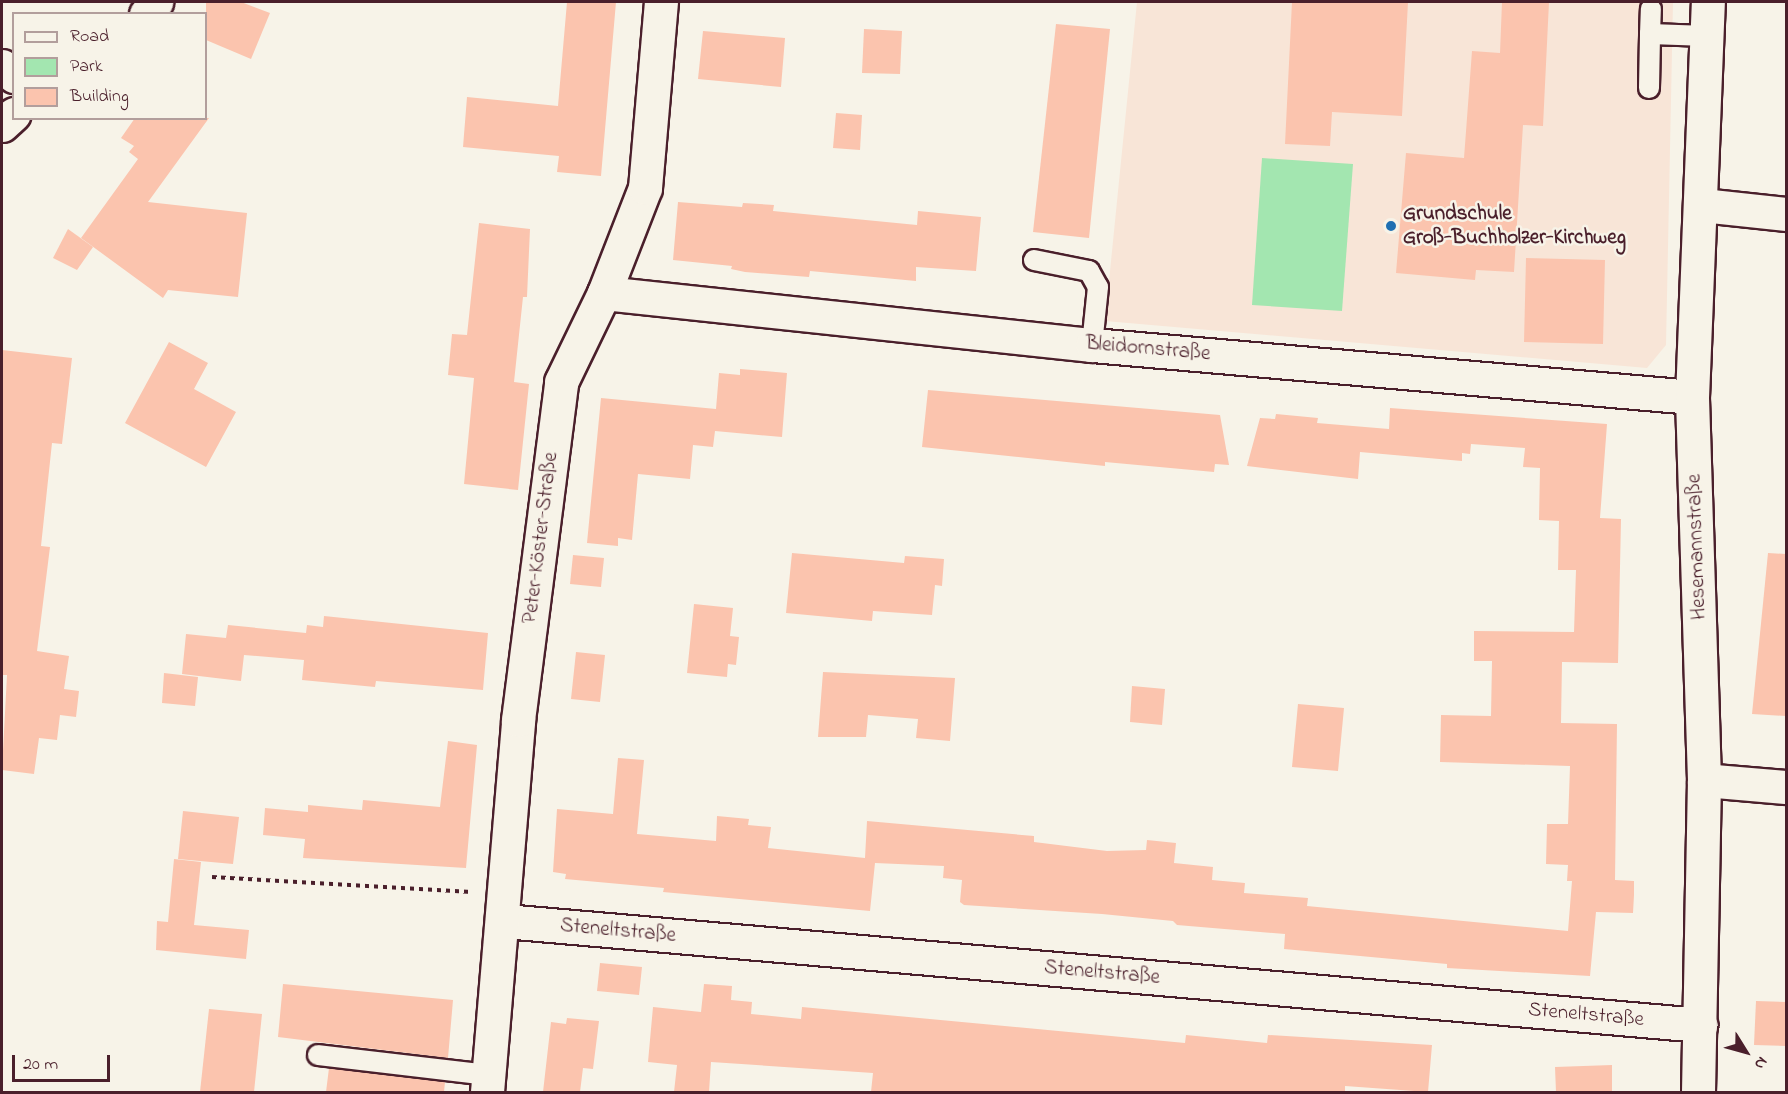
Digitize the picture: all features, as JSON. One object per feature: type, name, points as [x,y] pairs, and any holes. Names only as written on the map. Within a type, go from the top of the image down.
[{"type":"street","name":"Peter-Köster-Straße","points":[[488,1084],[505,907],[518,720],[561,382],[604,293],[645,188],[661,2]]},
{"type":"street","name":"Hesemannstraße","points":[[1698,1092],[1704,780],[1692,397],[1702,206],[1708,2]]},
{"type":"street","points":[[1702,206],[1786,214]]},
{"type":"street","name":"Bleidornstraße","points":[[604,293],[1092,345],[1692,397]]},
{"type":"street","points":[[1704,780],[1786,787]]},
{"type":"street","name":"Steneltstraße","points":[[505,907],[1700,1025]]},
{"type":"lane","points":[[1649,88],[1651,9]]},
{"type":"lane","points":[[1650,34],[1707,36]]},
{"type":"lane","points":[[1034,260],[1089,271],[1098,287],[1092,345]]},
{"type":"lane","points":[[318,1055],[488,1084]]},
{"type":"path","points":[[212,877],[505,907]]},
{"type":"shaded area","name":"Grundschule Groß-Buchholzer-Kirchweg","points":[[1137,2],[1673,2],[1666,345],[1647,368],[1105,321]]},
{"type":"green space","points":[[1262,158],[1353,164],[1342,311],[1252,305]]},
{"type":"building","points":[[206,2],[241,2],[270,13],[251,59],[207,40]]},
{"type":"building","points":[[567,2],[616,2],[601,176],[557,172],[559,156],[463,147],[467,97],[558,106]]},
{"type":"building","points":[[1292,2],[1408,2],[1402,116],[1332,112],[1330,146],[1285,144]]},
{"type":"building","points":[[1502,2],[1549,2],[1543,126],[1523,125],[1514,272],[1476,270],[1475,280],[1396,273],[1406,153],[1464,158],[1472,51],[1500,53]]},
{"type":"building","points":[[1056,24],[1110,29],[1089,238],[1033,232]]},
{"type":"building","points":[[864,29],[902,31],[900,74],[862,73]]},
{"type":"building","points":[[703,31],[785,38],[781,87],[698,79]]},
{"type":"building","points":[[836,113],[862,115],[860,150],[833,148]]},
{"type":"building","points":[[209,118],[148,202],[247,213],[238,297],[168,290],[163,298],[81,238],[138,159],[129,152],[134,146],[121,138],[134,120],[207,120]]},
{"type":"building","points":[[678,202],[742,207],[743,203],[774,205],[773,211],[917,225],[918,211],[981,217],[976,271],[916,267],[916,281],[810,271],[809,277],[745,272],[731,269],[732,266],[673,260]]},
{"type":"building","points":[[479,223],[530,229],[527,297],[523,297],[514,382],[529,384],[518,490],[464,484],[474,378],[448,375],[452,334],[467,335]]},
{"type":"building","points":[[68,229],[93,247],[77,270],[53,258]]},
{"type":"building","points":[[1526,258],[1605,260],[1603,344],[1524,342]]},
{"type":"building","points":[[169,342],[208,363],[194,389],[236,412],[206,467],[125,423]]},
{"type":"building","points":[[2,350],[72,358],[62,444],[52,443],[41,546],[50,547],[37,651],[69,656],[64,689],[79,691],[76,717],[60,715],[57,740],[39,738],[34,774],[2,770],[7,675],[2,675]]},
{"type":"building","points":[[740,369],[787,373],[782,437],[715,431],[713,447],[693,445],[690,479],[638,474],[632,540],[618,538],[618,546],[587,543],[601,398],[716,409],[719,373],[740,375]]},
{"type":"building","points":[[928,390],[1220,415],[1229,465],[1215,464],[1214,472],[1105,462],[1105,466],[922,447]]},
{"type":"building","points":[[1390,408],[1607,424],[1600,518],[1621,519],[1618,663],[1562,662],[1561,723],[1617,724],[1615,880],[1634,881],[1634,895],[1633,913],[1596,912],[1590,976],[1447,968],[1447,964],[1284,949],[1285,934],[1177,925],[1173,921],[1102,914],[964,905],[960,902],[962,880],[943,878],[944,866],[875,863],[870,911],[663,892],[664,888],[565,879],[566,874],[553,872],[557,809],[613,814],[618,758],[644,760],[637,834],[716,841],[717,816],[749,819],[748,825],[771,827],[768,848],[865,858],[867,821],[1034,836],[1034,842],[1107,851],[1146,850],[1147,840],[1176,843],[1174,863],[1213,867],[1212,880],[1245,883],[1244,893],[1308,898],[1307,906],[1568,931],[1572,881],[1567,881],[1568,865],[1546,864],[1547,824],[1568,824],[1570,766],[1440,762],[1441,715],[1491,716],[1492,661],[1474,661],[1474,631],[1574,632],[1576,570],[1558,570],[1559,521],[1539,520],[1540,468],[1523,467],[1525,448],[1471,444],[1470,454],[1462,453],[1462,461],[1360,452],[1358,479],[1247,466],[1260,418],[1275,419],[1276,414],[1318,418],[1317,423],[1389,429]]},
{"type":"building","points":[[792,553],[904,563],[905,556],[944,559],[942,586],[935,585],[932,615],[873,611],[872,621],[786,613]]},
{"type":"building","points":[[1768,553],[1786,554],[1786,716],[1752,714]]},
{"type":"building","points":[[573,555],[604,558],[601,587],[570,584]]},
{"type":"building","points":[[694,604],[733,608],[730,636],[739,637],[736,665],[728,664],[727,677],[687,673]]},
{"type":"building","points":[[324,616],[488,633],[483,690],[376,681],[375,687],[302,680],[304,660],[244,655],[241,681],[182,674],[186,634],[226,638],[228,625],[306,633],[307,625],[323,627]]},
{"type":"building","points":[[576,652],[605,655],[600,702],[571,699]]},
{"type":"building","points":[[823,672],[955,678],[950,741],[916,738],[918,719],[868,715],[866,737],[818,737]]},
{"type":"building","points":[[164,673],[198,677],[195,706],[162,703]]},
{"type":"building","points":[[1132,686],[1165,689],[1162,725],[1130,722]]},
{"type":"building","points":[[1298,704],[1344,708],[1338,771],[1292,767]]},
{"type":"building","points":[[448,741],[477,745],[466,868],[303,858],[305,839],[263,835],[265,808],[308,812],[308,805],[362,810],[363,800],[440,807]]},
{"type":"building","points":[[183,811],[239,817],[233,864],[178,859]]},
{"type":"building","points":[[174,859],[201,862],[194,925],[249,930],[246,959],[156,950],[157,921],[168,922]]},
{"type":"building","points":[[600,963],[642,967],[639,995],[597,991]]},
{"type":"building","points":[[283,984],[453,1000],[448,1058],[278,1037]]},
{"type":"building","points":[[704,984],[732,986],[731,1000],[752,1002],[751,1014],[801,1019],[802,1007],[1185,1043],[1186,1035],[1267,1043],[1268,1035],[1432,1045],[1428,1092],[1345,1086],[1345,1092],[871,1092],[873,1073],[711,1062],[709,1092],[674,1092],[677,1065],[648,1062],[653,1007],[701,1012]]},
{"type":"building","points":[[1756,1001],[1786,1002],[1786,1046],[1754,1045]]},
{"type":"building","points":[[209,1009],[262,1014],[254,1092],[200,1092]]},
{"type":"building","points":[[567,1018],[599,1021],[593,1069],[583,1068],[580,1092],[543,1092],[551,1022],[566,1024]]},
{"type":"building","points":[[1612,1065],[1612,1092],[1556,1092],[1555,1067]]},
{"type":"building","points":[[329,1068],[445,1082],[444,1092],[326,1092]]},
{"type":"place","name":"Grundschule Groß-Buchholzer-Kirchweg","points":[[1391,226]]}]
